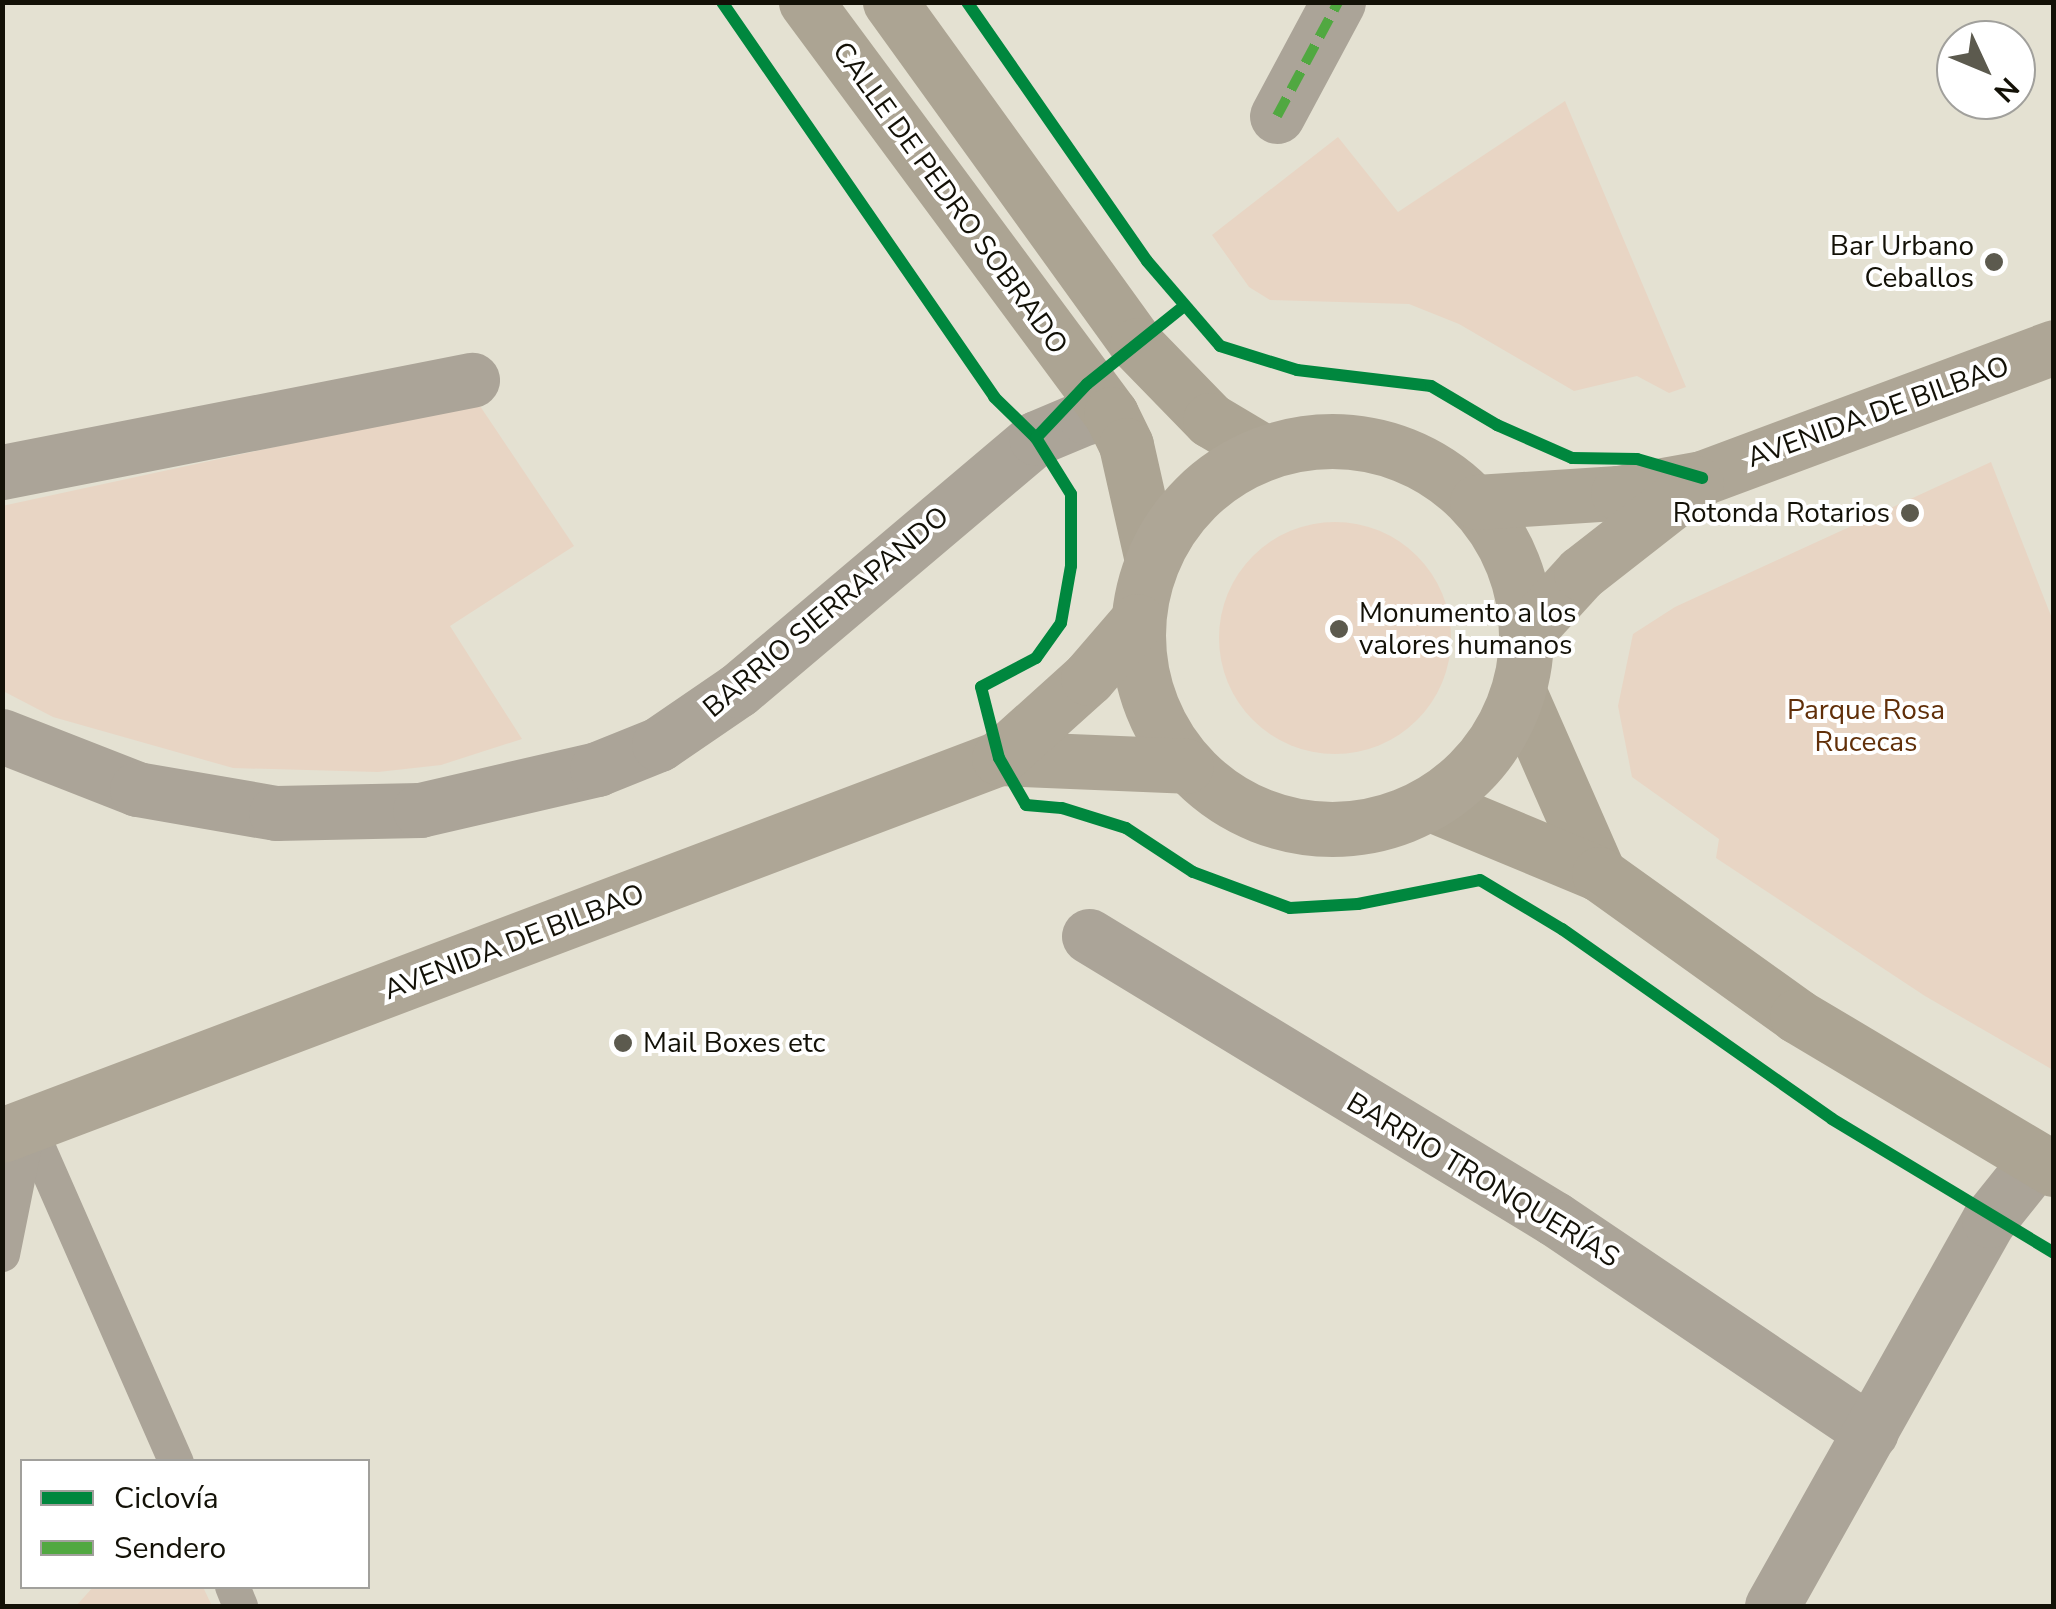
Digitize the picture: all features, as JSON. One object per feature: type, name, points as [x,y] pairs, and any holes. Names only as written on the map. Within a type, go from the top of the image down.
[{"type":"highway","name":"AVENIDA DE BILBAO","points":[[1477,502],[1618,493],[1702,478],[2054,347]]},
{"type":"highway","points":[[1320,440],[1378,445],[1432,467],[1477,502],[1516,570],[1528,632],[1519,692],[1500,736],[1470,775],[1431,804],[1368,827],[1302,828],[1238,808],[1186,766],[1157,722],[1140,672],[1137,621],[1152,560],[1179,514],[1218,478],[1264,452],[1320,440]]},
{"type":"highway","name":"AVENIDA DE BILBAO","points":[[1528,632],[1581,573],[1702,478]]},
{"type":"highway","name":"AVENIDA DE BILBAO","points":[[15,1130],[1000,758],[1076,689],[1137,621]]},
{"type":"highway","name":"AVENIDA DE BILBAO","points":[[1000,758],[1186,766]]},
{"type":"main road","name":"CALLE DE PEDRO SOBRADO","points":[[806,2],[1110,414],[1126,444],[1152,560]]},
{"type":"main road","points":[[890,2],[1137,345],[1210,420],[1264,452]]},
{"type":"main road","points":[[1519,692],[1599,874]]},
{"type":"main road","points":[[1431,804],[1599,874],[1797,1016],[2045,1164]]},
{"type":"street","points":[[1276,116],[1338,2]]},
{"type":"street","points":[[2,472],[472,380]]},
{"type":"street","name":"BARRIO SIERRAPANDO","points":[[2,736],[137,788],[276,813],[420,810],[597,769],[660,744],[738,690],[1036,438],[1086,416],[1110,414]]},
{"type":"street","name":"BARRIO TRONQUERÍAS","points":[[1089,936],[1554,1218],[1870,1432]]},
{"type":"street","points":[[1772,1606],[1989,1220],[2045,1164]]},
{"type":"lane","points":[[2,1254],[15,1130]]},
{"type":"lane","points":[[15,1130],[175,1459]]},
{"type":"green space","points":[[1565,101],[1686,387],[1669,393],[1637,376],[1574,391],[1459,324],[1409,304],[1270,300],[1249,287],[1212,235],[1338,137],[1398,212]]},
{"type":"green space","points":[[478,403],[574,546],[450,626],[522,739],[441,765],[378,772],[233,768],[53,717],[3,691],[2,506]]},
{"type":"green space","name":"Parque Rosa Rucecas","points":[[1991,462],[2053,621],[2053,1070],[1925,996],[1716,858],[1719,839],[1632,777],[1618,706],[1633,634],[1675,607]]},
{"type":"green space","points":[[1335,522],[1379,531],[1417,556],[1442,594],[1451,638],[1442,682],[1417,720],[1379,745],[1335,754],[1291,745],[1253,720],[1228,682],[1219,638],[1228,594],[1253,556],[1291,531]]},
{"type":"green space","points":[[91,1589],[204,1589],[212,1606],[76,1606]]},
{"type":"marked path","points":[[1277,116],[1338,2]]},
{"type":"cycle path","points":[[722,2],[994,397],[1036,438],[1071,494],[1071,566],[1061,623],[1036,658],[981,687],[999,758],[1026,805],[1062,808],[1126,828],[1193,872],[1290,908],[1358,904],[1480,880],[1562,929],[1832,1119],[2054,1253]]},
{"type":"cycle path","points":[[967,2],[1147,261],[1220,346],[1297,370],[1431,386],[1497,425],[1572,458],[1637,459],[1702,478]]},
{"type":"cycle path","points":[[1036,438],[1087,384],[1184,306]]},
{"type":"place","name":"Bar Urbano Ceballos","points":[[1994,262]]},
{"type":"place","name":"Rotonda Rotarios","points":[[1910,513]]},
{"type":"place","name":"Monumento a los valores humanos","points":[[1339,629]]},
{"type":"place","name":"Mail Boxes etc","points":[[623,1043]]}]
